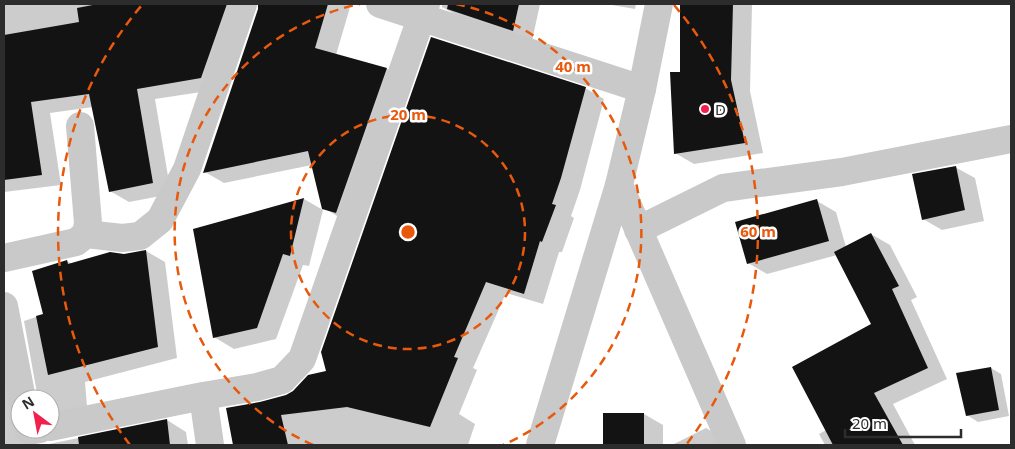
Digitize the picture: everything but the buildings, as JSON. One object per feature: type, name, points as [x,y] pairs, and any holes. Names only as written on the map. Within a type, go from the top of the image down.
[{"type":"street","points":[[86,234],[122,238],[140,236],[160,220],[187,169],[243,4]]},
{"type":"street","points":[[380,4],[424,11],[642,89]]},
{"type":"street","points":[[540,445],[619,185],[642,89],[659,4]]},
{"type":"street","points":[[60,427],[203,396],[257,387],[282,380],[302,359],[424,11]]},
{"type":"street","points":[[4,258],[76,242],[86,234],[88,223],[80,126]]},
{"type":"street","points":[[638,230],[723,188],[842,172],[1011,139]]},
{"type":"street","points":[[619,185],[732,445]]},
{"type":"street","points":[[4,306],[20,389]]},
{"type":"street","points":[[203,396],[210,445]]},
{"type":"place","name":"D","points":[[705,109]]}]
